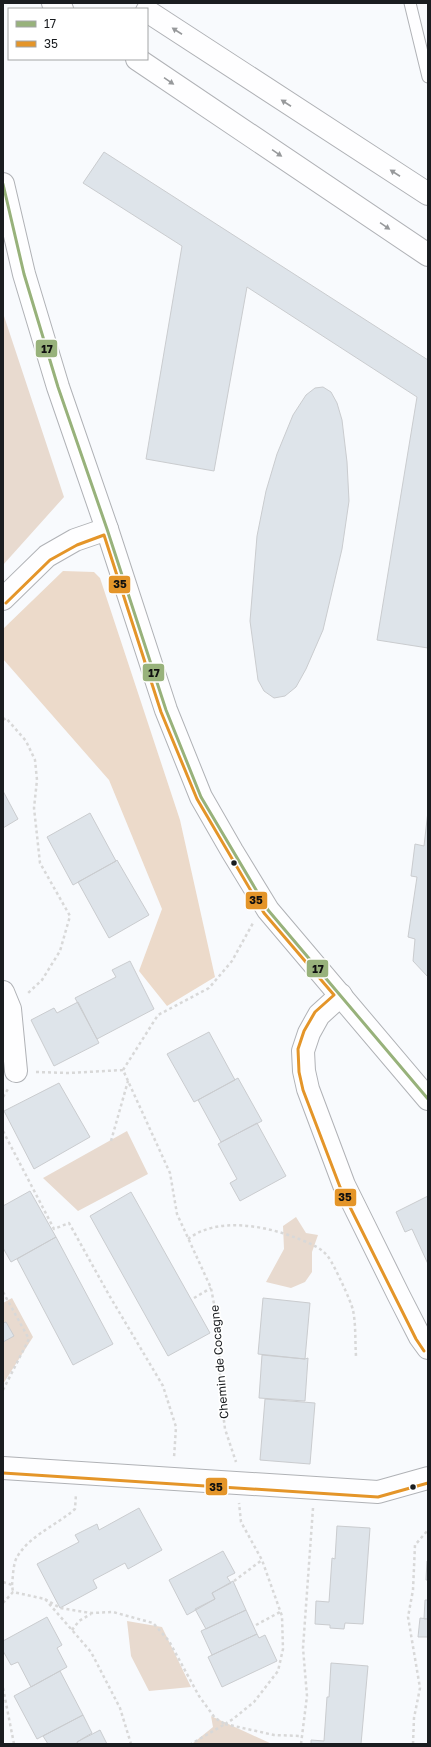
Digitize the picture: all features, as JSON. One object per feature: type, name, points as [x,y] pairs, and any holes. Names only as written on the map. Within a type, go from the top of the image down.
[{"type":"main road","points":[[148,11],[428,194]]},
{"type":"main road","points":[[138,60],[428,255]]},
{"type":"main road","points":[[3,184],[6,207],[43,340],[166,710],[201,797],[268,910],[428,1099]]},
{"type":"main road","points":[[3,599],[46,556],[75,540],[107,529]]},
{"type":"main road","points":[[340,995],[319,1015],[309,1033],[303,1052],[304,1071],[308,1089],[344,1185],[420,1337],[428,1348]]},
{"type":"main road","points":[[6,1001],[16,1072]]},
{"type":"main road","points":[[3,1468],[378,1492],[428,1478]]},
{"type":"lane","points":[[410,3],[428,77]]},
{"type":"path","points":[[3,720],[6,718],[26,742],[35,760],[37,780],[34,808],[40,863],[70,916],[60,951],[42,980],[6,1001]]},
{"type":"path","points":[[3,1097],[16,1072],[69,1073],[123,1070],[158,1015],[209,988],[232,961],[254,921]]},
{"type":"path","name":"Chemin de Cocagne","points":[[123,1070],[170,1173],[177,1214],[211,1288],[218,1325],[221,1397],[225,1429],[236,1460],[236,1465]]},
{"type":"path","points":[[111,1141],[128,1081]]},
{"type":"path","points":[[3,1131],[54,1229],[69,1223],[109,1295],[164,1386],[176,1428],[174,1458]]},
{"type":"path","points":[[188,1239],[196,1233],[237,1225],[259,1227],[285,1233],[320,1248],[330,1258],[353,1310],[356,1356]]},
{"type":"path","name":"Chemin de Cocagne","points":[[194,1298],[211,1288]]},
{"type":"path","points":[[3,1292],[29,1339],[3,1390]]},
{"type":"path","points":[[13,1592],[12,1585],[16,1558],[32,1539],[62,1520],[75,1509],[76,1493]]},
{"type":"path","points":[[191,1744],[233,1719],[254,1702],[278,1671],[283,1649],[280,1612],[262,1560],[240,1522],[238,1500]]},
{"type":"path","points":[[301,1744],[307,1696],[303,1648],[313,1507]]},
{"type":"path","points":[[413,1744],[414,1718],[420,1688],[408,1616],[413,1590],[415,1545],[428,1530]]},
{"type":"path","points":[[234,1581],[262,1560]]},
{"type":"path","points":[[3,1582],[12,1585]]},
{"type":"path","points":[[13,1592],[45,1599],[60,1608],[91,1613],[113,1612],[153,1623],[169,1641],[199,1696],[215,1718],[225,1724],[274,1735],[302,1736]]},
{"type":"path","points":[[3,1603],[13,1592]]},
{"type":"path","points":[[45,1599],[91,1652],[120,1708],[131,1744]]},
{"type":"path","points":[[256,1625],[280,1612]]},
{"type":"path","points":[[72,1630],[79,1621],[91,1613]]},
{"type":"path","points":[[3,1688],[14,1744]]},
{"type":"shaded area","points":[[3,313],[64,497],[3,565]]},
{"type":"shaded area","points":[[63,571],[94,572],[100,578],[180,820],[215,977],[167,1006],[139,971],[162,909],[109,780],[3,659],[3,629]]},
{"type":"shaded area","points":[[127,1131],[148,1174],[78,1211],[43,1178]]},
{"type":"shaded area","points":[[296,1217],[306,1233],[318,1235],[312,1252],[312,1272],[305,1282],[291,1288],[266,1282],[284,1249],[283,1226]]},
{"type":"shaded area","points":[[12,1298],[33,1337],[3,1384],[3,1303]]},
{"type":"shaded area","points":[[127,1621],[162,1627],[191,1687],[149,1691],[131,1656]]},
{"type":"shaded area","points":[[211,1716],[272,1744],[192,1744],[213,1727]]},
{"type":"building","points":[[104,152],[428,360],[428,648],[377,640],[417,397],[247,287],[214,471],[146,459],[182,246],[83,183]]},
{"type":"building","points":[[323,387],[331,392],[337,403],[342,420],[347,462],[349,501],[342,549],[323,630],[306,669],[296,687],[285,696],[274,698],[264,691],[258,680],[250,621],[257,536],[266,491],[277,454],[293,415],[306,395],[315,388]]},
{"type":"building","points":[[3,791],[18,819],[3,828]]},
{"type":"building","points":[[428,811],[428,977],[413,961],[415,939],[408,937],[417,877],[411,876],[415,844],[424,846]]},
{"type":"building","points":[[90,813],[116,861],[73,885],[47,837]]},
{"type":"building","points":[[117,860],[149,915],[109,938],[78,882]]},
{"type":"building","points":[[130,961],[154,1009],[97,1039],[75,998],[116,977],[112,970]]},
{"type":"building","points":[[78,1002],[99,1043],[54,1066],[31,1020],[54,1008],[57,1013]]},
{"type":"building","points":[[209,1032],[235,1080],[194,1102],[167,1054]]},
{"type":"building","points":[[238,1078],[262,1121],[221,1142],[198,1100]]},
{"type":"building","points":[[59,1083],[90,1137],[34,1169],[4,1111]]},
{"type":"building","points":[[257,1123],[286,1176],[240,1201],[230,1183],[237,1179],[218,1144]]},
{"type":"building","points":[[30,1191],[56,1237],[11,1262],[3,1248],[3,1206]]},
{"type":"building","points":[[131,1192],[210,1333],[168,1356],[90,1216]]},
{"type":"building","points":[[428,1196],[428,1264],[412,1229],[405,1232],[396,1212]]},
{"type":"building","points":[[56,1237],[113,1344],[73,1365],[17,1259]]},
{"type":"building","points":[[263,1298],[310,1303],[305,1359],[258,1354]]},
{"type":"building","points":[[6,1322],[14,1336],[3,1342],[3,1323]]},
{"type":"building","points":[[262,1355],[308,1358],[305,1401],[259,1398]]},
{"type":"building","points":[[265,1399],[315,1403],[310,1464],[260,1460]]},
{"type":"building","points":[[139,1508],[162,1550],[128,1569],[125,1563],[93,1580],[97,1588],[60,1608],[37,1564],[79,1542],[75,1535],[97,1524],[99,1530]]},
{"type":"building","points":[[337,1526],[370,1528],[363,1624],[345,1623],[344,1629],[330,1628],[330,1625],[315,1624],[316,1601],[329,1602],[332,1558],[335,1559]]},
{"type":"building","points":[[223,1551],[235,1573],[227,1577],[231,1583],[212,1593],[215,1599],[187,1615],[169,1580]]},
{"type":"building","points":[[427,1561],[428,1580],[426,1580]]},
{"type":"building","points":[[233,1581],[246,1610],[206,1629],[195,1609],[215,1599],[212,1593]]},
{"type":"building","points":[[425,1600],[428,1600],[428,1619],[424,1619]]},
{"type":"building","points":[[246,1610],[257,1634],[212,1655],[201,1631]]},
{"type":"building","points":[[47,1617],[62,1645],[57,1648],[67,1667],[31,1687],[18,1662],[11,1665],[3,1651],[3,1641]]},
{"type":"building","points":[[420,1618],[428,1619],[428,1637],[418,1637]]},
{"type":"building","points":[[257,1634],[259,1638],[265,1635],[277,1661],[222,1687],[208,1657]]},
{"type":"building","points":[[331,1663],[368,1666],[361,1744],[311,1744],[311,1740],[324,1741]]},
{"type":"building","points":[[60,1671],[83,1715],[37,1739],[14,1696]]},
{"type":"building","points":[[83,1715],[92,1733],[77,1742],[78,1744],[48,1744],[43,1736]]},
{"type":"building","points":[[100,1730],[107,1744],[78,1744],[77,1742]]},
{"type":"transit line","name":"17","points":[[3,184],[24,274],[58,387],[107,529],[166,710],[201,797],[268,910],[428,1099]]},
{"type":"transit line","name":"35","points":[[6,603],[50,560],[77,545],[104,535],[161,712],[197,799],[264,913],[334,995],[315,1012],[304,1031],[298,1049],[299,1072],[303,1090],[340,1187],[416,1339],[424,1351]]},
{"type":"transit line","name":"35","points":[[3,1473],[378,1497],[428,1483]]}]
